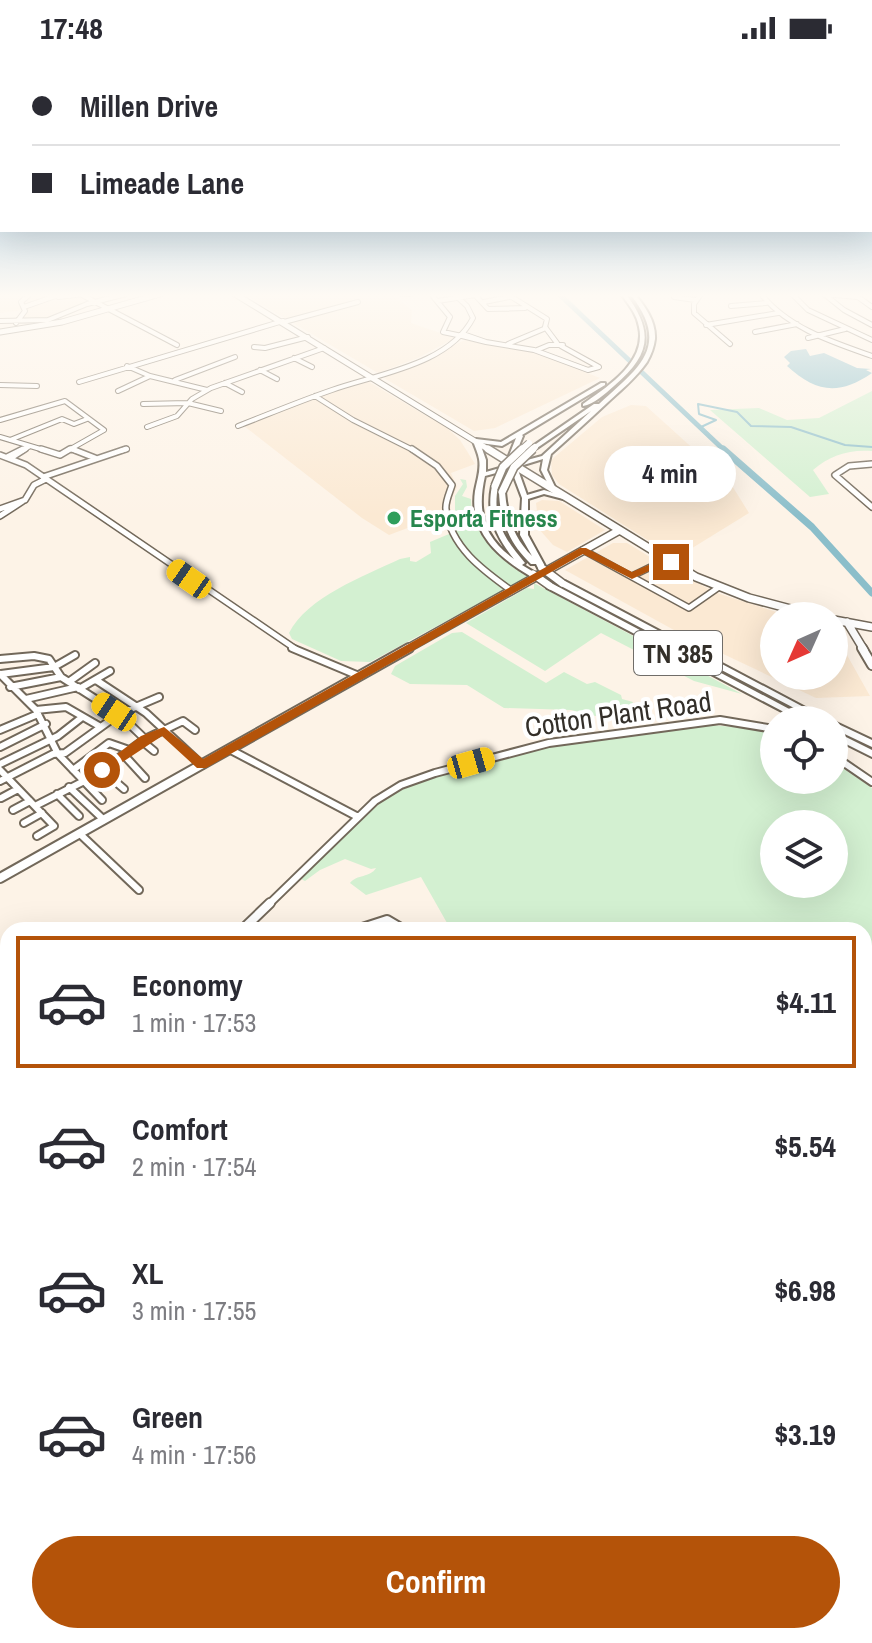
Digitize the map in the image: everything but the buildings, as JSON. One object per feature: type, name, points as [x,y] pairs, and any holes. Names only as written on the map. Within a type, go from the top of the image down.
[{"type":"highway","name":"TN 385","points":[[624,376],[630,368]]},
{"type":"highway","name":"TN 385","points":[[635,368],[503,467],[495,486],[492,507],[496,526],[509,549],[533,574],[550,586],[779,706]]},
{"type":"highway","points":[[476,441],[498,445],[624,376]]},
{"type":"highway","points":[[482,475],[513,464],[538,460],[624,376]]},
{"type":"highway","points":[[523,433],[512,449],[513,464],[525,498],[524,535],[542,568]]},
{"type":"highway","points":[[476,441],[483,460],[476,502],[483,531],[515,565],[533,574]]},
{"type":"highway","name":"TN 385","points":[[532,445],[514,467],[502,492],[502,510],[512,537],[522,551],[562,583],[797,706]]},
{"type":"highway","points":[[549,452],[544,470],[553,489]]},
{"type":"highway","points":[[525,498],[544,492],[567,498]]},
{"type":"highway","points":[[848,732],[872,744]]},
{"type":"highway","points":[[848,741],[872,754]]},
{"type":"main road","points":[[357,368],[618,531],[719,587],[762,602]]},
{"type":"main road","points":[[2,874],[80,834],[618,531]]},
{"type":"main road","points":[[848,622],[868,626]]},
{"type":"main road","points":[[848,624],[872,665]]},
{"type":"street","points":[[79,382],[121,368]]},
{"type":"street","points":[[132,368],[150,376],[207,390]]},
{"type":"street","points":[[175,380],[206,368]]},
{"type":"street","points":[[147,427],[177,416],[188,403],[207,390],[265,368]]},
{"type":"street","points":[[238,426],[398,368]]},
{"type":"street","points":[[260,370],[277,379]]},
{"type":"street","points":[[118,391],[150,376]]},
{"type":"street","points":[[225,383],[242,392]]},
{"type":"street","points":[[0,385],[37,386]]},
{"type":"street","points":[[15,395],[21,386]]},
{"type":"street","points":[[315,396],[355,421],[387,434],[446,474],[452,485],[445,508],[459,543],[469,559],[484,573],[512,591]]},
{"type":"street","points":[[0,420],[60,400],[88,416],[87,419],[104,430],[60,455],[0,437]]},
{"type":"street","points":[[143,404],[188,403],[221,411]]},
{"type":"street","points":[[10,440],[62,419],[74,424],[87,419]]},
{"type":"street","points":[[9,458],[30,446]]},
{"type":"street","points":[[71,449],[95,458]]},
{"type":"street","points":[[0,516],[25,500],[34,485],[45,478],[127,449]]},
{"type":"street","points":[[0,455],[26,465],[291,648],[359,676]]},
{"type":"street","points":[[871,466],[846,467],[835,475],[872,507]]},
{"type":"street","points":[[0,509],[25,500]]},
{"type":"street","points":[[583,550],[689,608],[719,587]]},
{"type":"street","points":[[632,576],[667,559]]},
{"type":"street","points":[[0,674],[54,667],[75,655]]},
{"type":"street","points":[[0,659],[34,656],[49,659],[61,677],[119,714],[154,751]]},
{"type":"street","points":[[70,681],[95,663]]},
{"type":"street","points":[[26,699],[78,688],[110,671]]},
{"type":"street","points":[[0,674],[46,724],[58,754],[102,800]]},
{"type":"street","points":[[10,687],[61,677]]},
{"type":"street","points":[[96,680],[137,708],[202,765]]},
{"type":"street","points":[[4,779],[65,753],[119,714],[159,697]]},
{"type":"street","points":[[0,730],[37,712],[66,707],[99,726]]},
{"type":"street","points":[[37,836],[54,826],[4,779],[0,767],[81,718]]},
{"type":"street","name":"Cotton Plant Road","points":[[250,922],[358,817],[390,790],[417,779],[549,743],[720,720],[760,727]]},
{"type":"street","points":[[13,810],[57,794],[102,770],[144,740],[183,721],[195,730]]},
{"type":"street","points":[[0,747],[46,724]]},
{"type":"street","points":[[73,770],[109,743],[126,752],[129,764],[145,778]]},
{"type":"street","points":[[229,749],[358,817]]},
{"type":"street","points":[[848,766],[872,782]]},
{"type":"street","points":[[102,770],[124,789]]},
{"type":"street","points":[[69,787],[104,820]]},
{"type":"street","points":[[1,798],[18,789]]},
{"type":"street","points":[[57,794],[79,816]]},
{"type":"street","points":[[24,823],[42,813]]},
{"type":"street","points":[[80,834],[139,890]]},
{"type":"shaded area","points":[[370,368],[391,368],[378,373]]},
{"type":"shaded area","points":[[405,368],[575,368],[600,378],[495,428],[474,431],[384,378]]},
{"type":"shaded area","points":[[369,382],[447,428],[460,440],[475,464],[451,473],[457,487],[450,512],[389,535],[362,518],[244,426],[337,390]]},
{"type":"shaded area","points":[[631,405],[646,406],[729,481],[749,513],[676,558],[559,484],[552,475],[551,460],[602,417]]},
{"type":"shaded area","points":[[542,500],[559,501],[605,530],[567,552],[553,545],[539,529],[536,503]]},
{"type":"shaded area","points":[[613,543],[627,543],[676,573],[720,594],[760,607],[760,671],[683,635],[565,570]]},
{"type":"shaded area","points":[[848,657],[870,696],[816,698],[799,690],[848,690]]},
{"type":"green space","points":[[872,391],[872,451],[856,451],[826,460],[813,470],[829,494],[810,497],[710,410],[759,408],[787,420],[819,418]]},
{"type":"green space","points":[[460,479],[466,480],[467,487],[462,496],[471,499],[476,524],[482,535],[497,554],[528,577],[370,662],[341,661],[292,639],[289,633],[297,620],[323,598],[400,559],[410,557],[410,561],[416,562],[431,553],[430,542],[449,534],[455,527],[455,496],[463,484]]},
{"type":"green space","points":[[534,583],[742,694],[694,681],[601,633],[545,671],[466,623],[527,588],[534,589]]},
{"type":"green space","points":[[462,632],[546,683],[564,672],[587,684],[595,682],[621,695],[622,699],[633,702],[630,708],[633,712],[608,719],[571,710],[504,708],[467,685],[410,684],[391,674],[395,666],[452,633]]},
{"type":"green space","points":[[711,725],[756,729],[760,730],[760,794],[848,794],[848,772],[872,788],[872,922],[446,922],[421,877],[366,895],[350,883],[376,868],[345,859],[320,870],[305,881],[299,878],[383,800],[419,781],[530,750]]},
{"type":"water","points":[[790,368],[858,368],[871,369],[866,370],[872,373],[848,386],[837,388],[817,386]]},
{"type":"waterway","points":[[637,368],[725,451]]},
{"type":"waterway","points":[[701,427],[716,420],[699,414],[698,404],[737,412],[751,426],[791,427],[845,445],[872,447]]},
{"type":"waterway","points":[[723,449],[812,527],[872,593]]},
{"type":"place","name":"Esporta Fitness","points":[[394,518]]},
{"type":"route","points":[[102,770],[145,739],[164,730],[202,765],[583,550],[632,576],[667,559],[671,562]]}]
